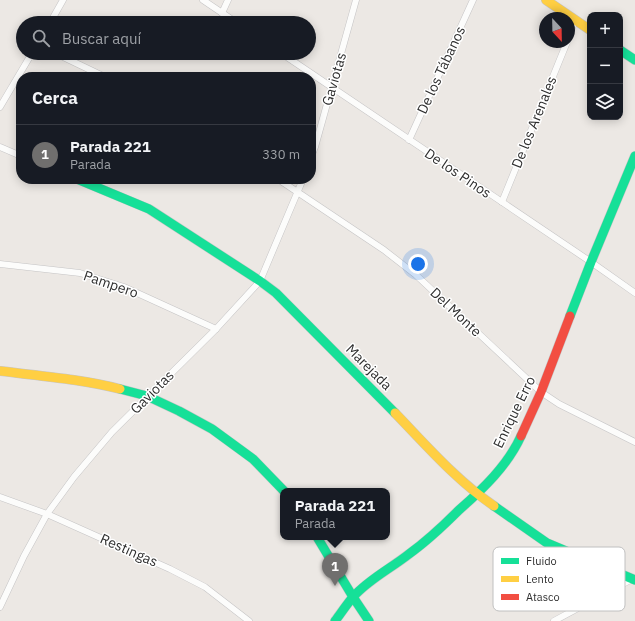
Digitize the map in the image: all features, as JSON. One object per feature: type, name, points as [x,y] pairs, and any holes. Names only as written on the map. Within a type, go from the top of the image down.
[{"type":"street","points":[[54,16],[63,0]]},
{"type":"street","points":[[203,0],[226,16]]},
{"type":"street","points":[[222,13],[228,0]]},
{"type":"street","name":"Gaviotas","points":[[316,143],[356,0]]},
{"type":"street","name":"De los Tábanos","points":[[409,140],[473,0]]},
{"type":"street","points":[[547,0],[587,28]]},
{"type":"street","name":"De los Arenales","points":[[502,202],[565,48]]},
{"type":"street","points":[[623,52],[635,60]]},
{"type":"street","points":[[21,72],[28,60]]},
{"type":"street","points":[[70,60],[95,72]]},
{"type":"street","name":"De los Pinos","points":[[291,60],[309,72]]},
{"type":"street","name":"De los Pinos","points":[[316,77],[592,262],[635,293]]},
{"type":"street","points":[[0,107],[16,80]]},
{"type":"street","points":[[0,147],[16,154]]},
{"type":"street","name":"Enrique Erro","points":[[335,621],[353,597],[435,533],[477,494],[516,447],[541,392],[592,262],[633,169],[635,156]]},
{"type":"street","name":"Marejada","points":[[89,184],[149,209],[276,293],[452,471],[477,494],[547,543],[557,547]]},
{"type":"street","name":"Del Monte","points":[[285,184],[384,250],[416,275],[541,392],[558,404],[635,442]]},
{"type":"street","name":"Gaviotas","points":[[0,607],[24,556],[47,514],[74,477],[112,432],[216,329],[260,281],[300,184]]},
{"type":"street","name":"Pampero","points":[[0,264],[80,273],[124,286],[216,329]]},
{"type":"street","points":[[0,370],[103,386],[147,396],[212,429],[253,459],[281,488]]},
{"type":"street","name":"Restingas","points":[[0,497],[47,514],[170,569],[205,587],[249,621]]},
{"type":"street","points":[[319,540],[369,621]]},
{"type":"street","points":[[554,621],[573,611]]},
{"type":"traffic: fast","points":[[623,52],[635,60]]},
{"type":"traffic: fast","points":[[570,316],[635,156]]},
{"type":"traffic: fast","points":[[89,184],[149,209],[260,281],[276,293],[395,413]]},
{"type":"traffic: fast","points":[[120,389],[147,396],[212,429],[253,459],[281,488]]},
{"type":"traffic: fast","points":[[335,621],[359,591],[373,579],[422,544],[486,485],[502,467],[516,447],[521,436]]},
{"type":"traffic: fast","points":[[494,506],[547,543],[557,547]]},
{"type":"traffic: fast","points":[[319,540],[369,621]]},
{"type":"traffic: fast","points":[[625,576],[635,580]]},
{"type":"traffic: slow","points":[[546,0],[587,28]]},
{"type":"traffic: slow","points":[[0,371],[75,380],[120,389]]},
{"type":"traffic: slow","points":[[395,413],[454,474],[494,506]]},
{"type":"traffic: jam","points":[[521,436],[541,392],[570,316]]},
{"type":"place","name":"Parada 221","points":[[335,586]]}]
